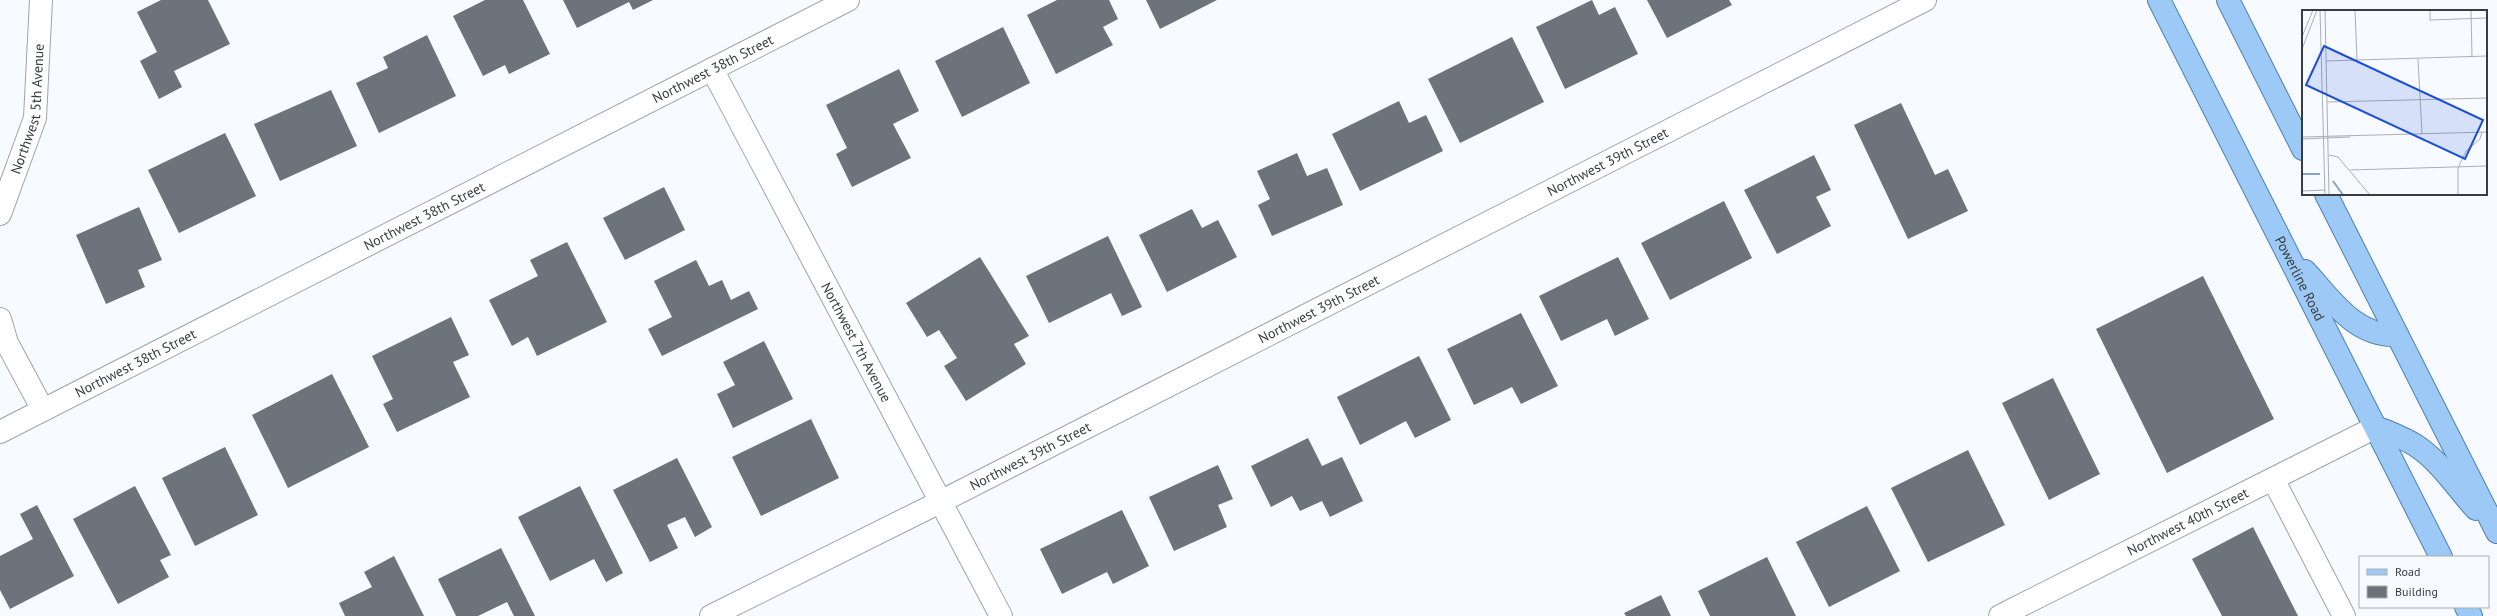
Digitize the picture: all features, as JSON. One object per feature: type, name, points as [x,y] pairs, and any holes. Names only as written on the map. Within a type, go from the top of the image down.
[{"type":"main road","name":"Powerline Road","points":[[2159,0],[2440,556]]},
{"type":"main road","points":[[2228,0],[2302,147]]},
{"type":"main road","points":[[2327,195],[2497,532]]},
{"type":"main road","points":[[2287,251],[2355,324],[2383,336],[2397,335]]},
{"type":"main road","points":[[2376,427],[2403,438],[2430,457],[2497,532]]},
{"type":"street","name":"Northwest 5th Avenue","points":[[0,214],[36,118],[41,0]]},
{"type":"street","name":"Northwest 38th Street","points":[[0,432],[848,0]]},
{"type":"street","name":"Northwest 39th Street","points":[[711,616],[940,502],[1925,0]]},
{"type":"street","name":"Northwest 7th Avenue","points":[[712,69],[1000,616]]},
{"type":"street","points":[[0,319],[7,343],[43,410]]},
{"type":"street","name":"Northwest 40th Street","points":[[2000,616],[2376,427]]},
{"type":"street","points":[[2273,479],[2344,616]]},
{"type":"building","points":[[161,0],[208,0],[230,44],[174,71],[182,87],[159,99],[140,61],[157,52],[137,12]]},
{"type":"building","points":[[485,0],[523,0],[550,54],[509,74],[505,65],[483,76],[453,16]]},
{"type":"building","points":[[563,0],[653,0],[633,10],[629,2],[577,28]]},
{"type":"building","points":[[1057,0],[1109,0],[1118,19],[1103,27],[1113,45],[1056,74],[1027,15]]},
{"type":"building","points":[[1146,0],[1217,0],[1160,29]]},
{"type":"building","points":[[1592,0],[1599,15],[1615,7],[1638,54],[1565,89],[1536,27]]},
{"type":"building","points":[[1647,0],[1729,0],[1732,5],[1667,38]]},
{"type":"building","points":[[1003,27],[1030,83],[962,117],[935,61]]},
{"type":"building","points":[[427,35],[456,96],[379,133],[356,83],[388,68],[383,57]]},
{"type":"building","points":[[1512,37],[1544,102],[1460,143],[1428,79]]},
{"type":"building","points":[[899,69],[919,111],[893,124],[911,158],[852,187],[836,154],[847,148],[826,105]]},
{"type":"building","points":[[331,90],[357,146],[280,181],[254,124]]},
{"type":"building","points":[[1399,101],[1409,123],[1426,115],[1443,151],[1360,191],[1332,134]]},
{"type":"building","points":[[1901,103],[1935,175],[1948,169],[1968,211],[1908,239],[1854,125]]},
{"type":"building","points":[[225,133],[256,196],[179,233],[148,170]]},
{"type":"building","points":[[1297,153],[1307,176],[1327,168],[1343,205],[1272,236],[1258,205],[1270,199],[1257,171]]},
{"type":"building","points":[[1814,155],[1831,190],[1816,197],[1831,226],[1777,254],[1744,190]]},
{"type":"building","points":[[664,187],[685,230],[625,260],[603,218]]},
{"type":"building","points":[[1724,201],[1752,258],[1670,300],[1641,243]]},
{"type":"building","points":[[139,207],[162,260],[138,270],[145,287],[106,304],[76,235]]},
{"type":"building","points":[[1192,209],[1202,228],[1218,220],[1237,257],[1167,292],[1139,235]]},
{"type":"building","points":[[1108,236],[1142,307],[1122,316],[1111,293],[1049,323],[1026,276]]},
{"type":"building","points":[[567,242],[607,322],[537,356],[528,337],[512,346],[489,300],[538,276],[530,260]]},
{"type":"building","points":[[980,257],[1029,336],[1014,344],[1026,364],[966,401],[944,366],[957,358],[939,330],[927,337],[906,303]]},
{"type":"building","points":[[1618,257],[1649,319],[1615,336],[1607,319],[1561,341],[1539,296]]},
{"type":"building","points":[[696,260],[709,286],[722,280],[731,300],[749,291],[758,309],[662,356],[648,329],[672,317],[654,281]]},
{"type":"building","points":[[2203,276],[2274,419],[2167,473],[2096,329]]},
{"type":"building","points":[[1521,313],[1558,386],[1521,404],[1512,387],[1474,405],[1447,349]]},
{"type":"building","points":[[451,317],[469,355],[453,362],[470,397],[397,432],[383,404],[393,399],[372,356]]},
{"type":"building","points":[[764,341],[793,399],[733,428],[717,394],[735,385],[723,362]]},
{"type":"building","points":[[1419,356],[1451,420],[1415,438],[1406,421],[1360,445],[1337,397]]},
{"type":"building","points":[[332,374],[369,447],[288,488],[252,415]]},
{"type":"building","points":[[2053,378],[2100,474],[2049,500],[2002,403]]},
{"type":"building","points":[[811,419],[839,478],[761,516],[732,457]]},
{"type":"building","points":[[1308,438],[1322,466],[1342,457],[1363,501],[1330,517],[1322,501],[1300,511],[1292,496],[1271,507],[1251,466]]},
{"type":"building","points":[[225,447],[258,515],[195,546],[162,478]]},
{"type":"building","points":[[1968,450],[2005,525],[1928,562],[1891,488]]},
{"type":"building","points":[[677,458],[712,527],[695,537],[685,517],[667,525],[678,548],[650,562],[613,490]]},
{"type":"building","points":[[1218,465],[1233,499],[1218,505],[1227,527],[1174,551],[1149,497]]},
{"type":"building","points":[[135,486],[171,555],[160,560],[169,577],[118,604],[73,519]]},
{"type":"building","points":[[580,486],[623,573],[606,582],[594,559],[550,581],[518,517]]},
{"type":"building","points":[[37,505],[74,576],[10,609],[0,590],[0,556],[33,539],[20,514]]},
{"type":"building","points":[[1867,506],[1900,571],[1829,607],[1796,542]]},
{"type":"building","points":[[1122,510],[1149,566],[1113,584],[1107,572],[1062,594],[1040,549]]},
{"type":"building","points":[[2253,527],[2298,616],[2222,616],[2192,559]]},
{"type":"building","points":[[501,548],[535,616],[514,616],[507,602],[478,616],[456,616],[438,579]]},
{"type":"building","points":[[394,556],[424,616],[345,616],[339,603],[372,587],[364,572]]},
{"type":"building","points":[[1767,557],[1796,616],[1710,616],[1698,591]]},
{"type":"building","points":[[1661,595],[1671,616],[1626,616],[1624,613]]}]
